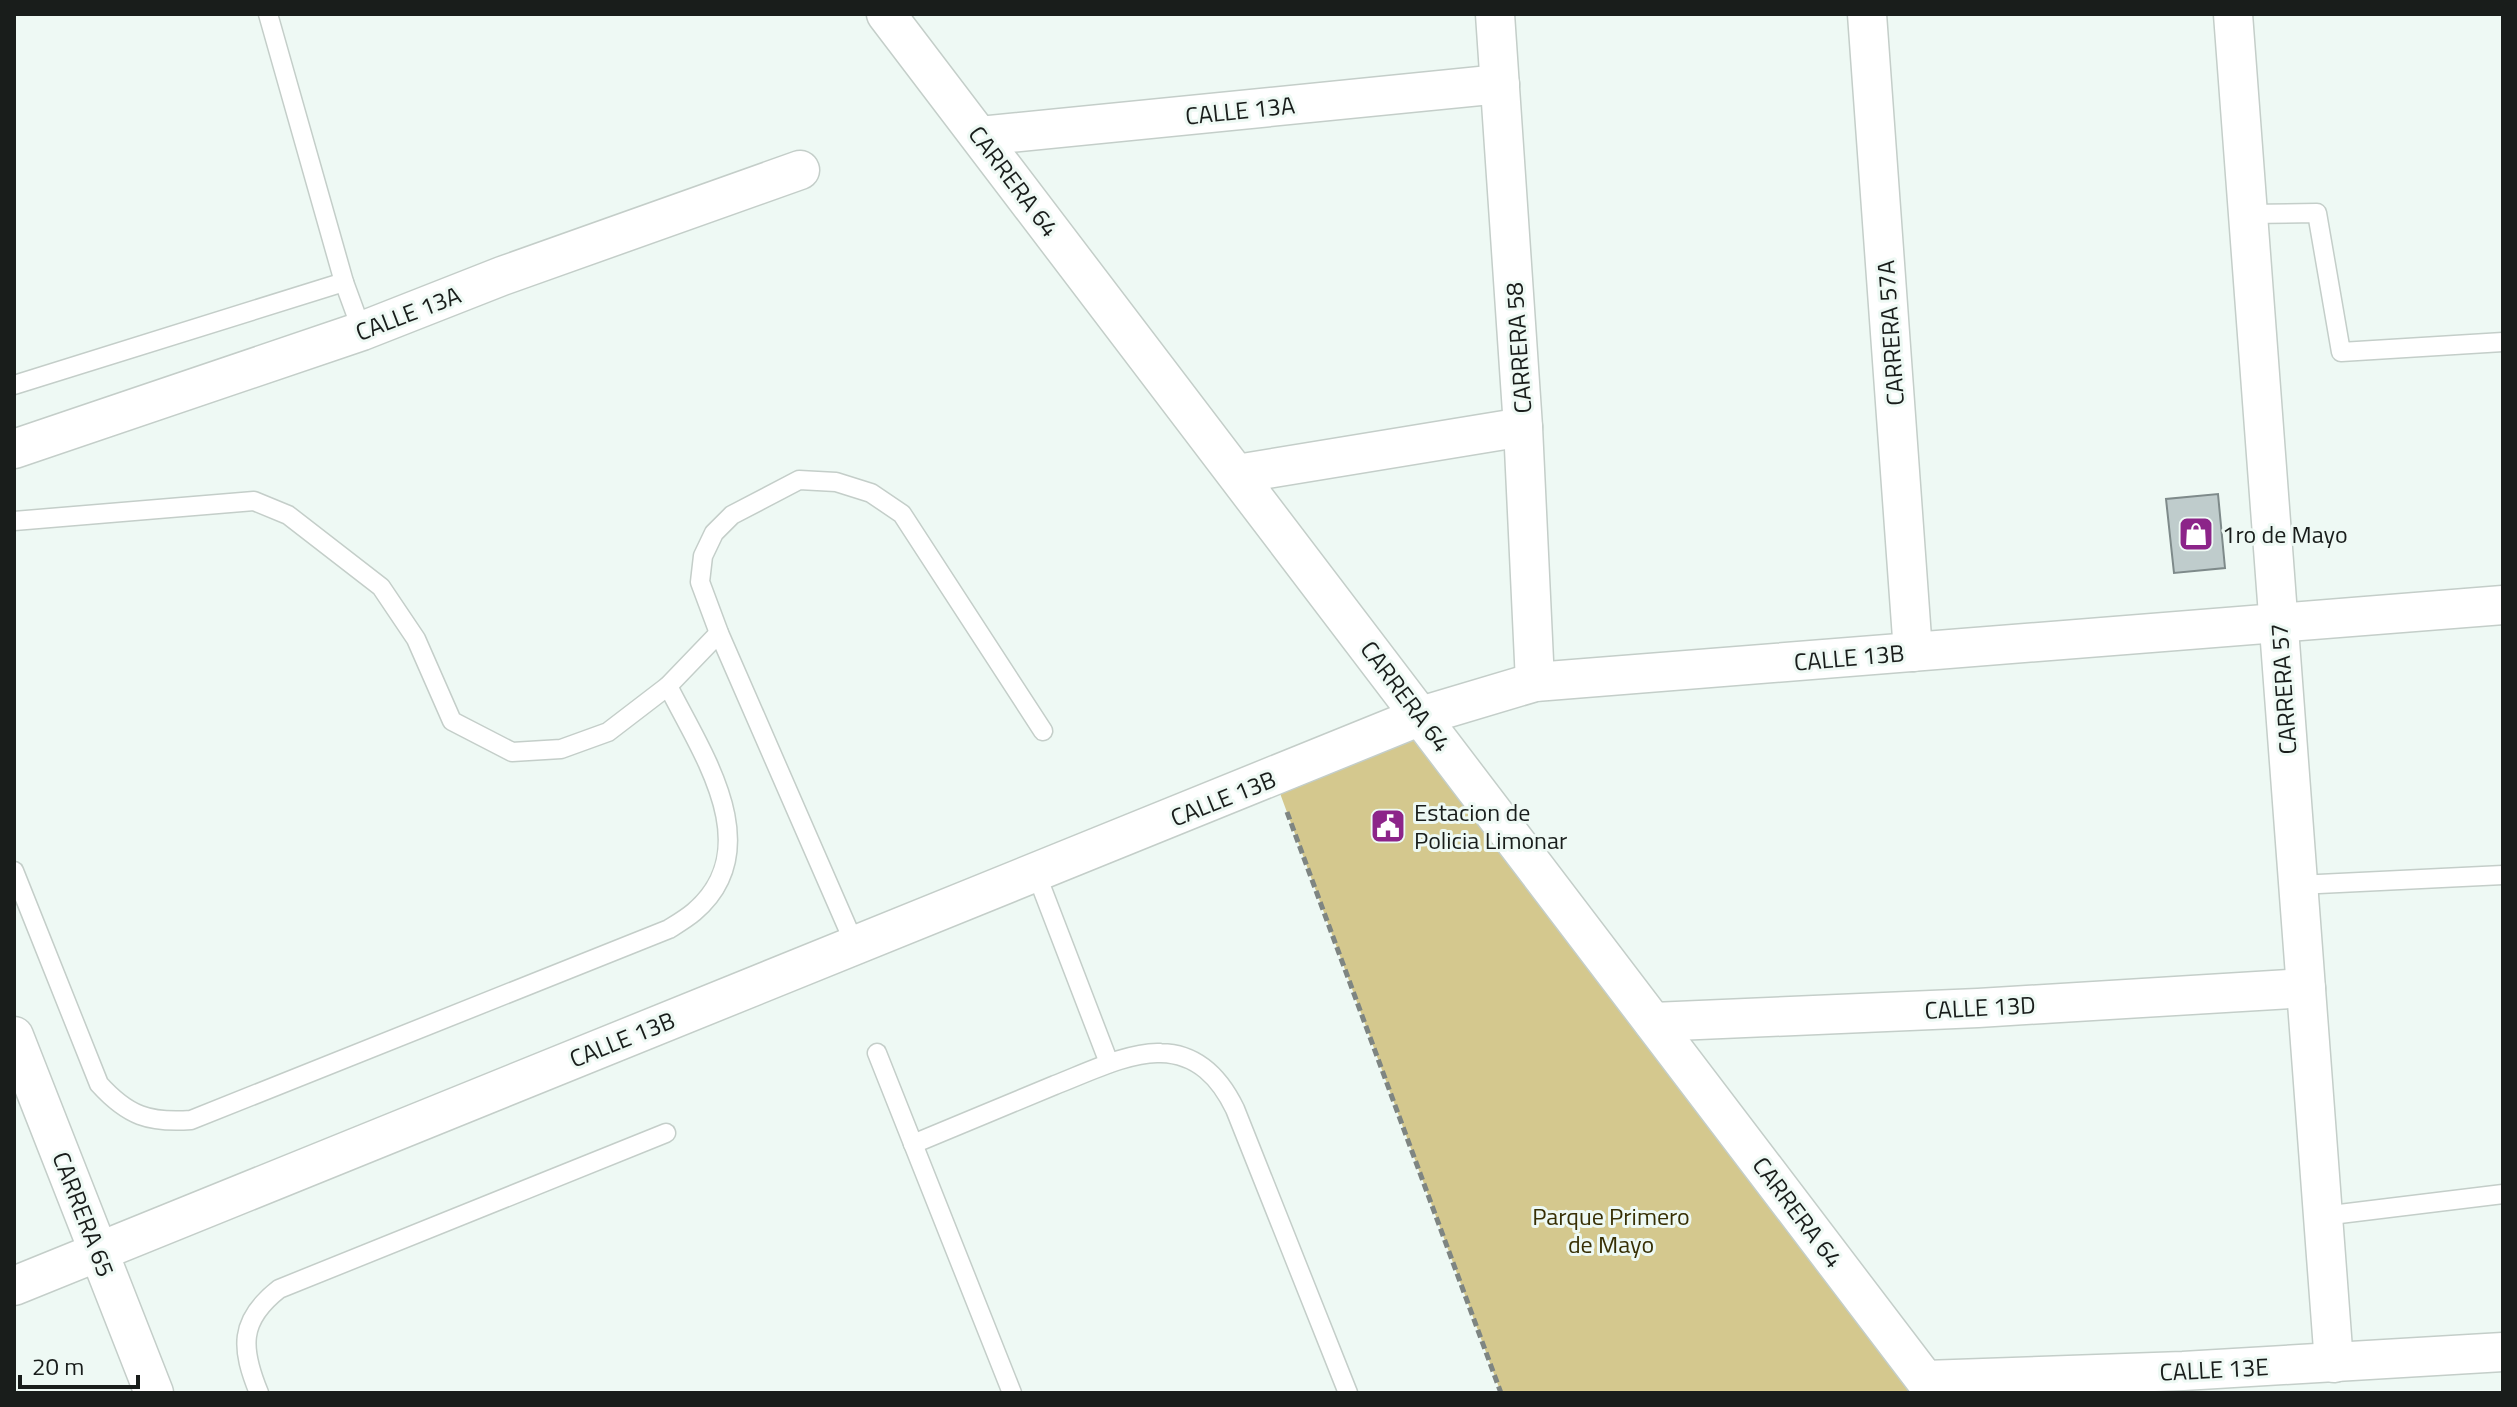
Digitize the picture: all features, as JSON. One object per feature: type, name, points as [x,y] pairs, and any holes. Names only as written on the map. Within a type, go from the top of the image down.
[{"type":"street","name":"CARRERA 64","points":[[886,14],[1925,1380]]},
{"type":"street","name":"CARRERA 58","points":[[1495,14],[1523,427],[1535,682]]},
{"type":"street","name":"CARRERA 57A","points":[[1867,14],[1913,652]]},
{"type":"street","name":"CARRERA 57","points":[[2233,14],[2334,1363]]},
{"type":"street","name":"CALLE 13A","points":[[980,136],[1500,84]]},
{"type":"street","name":"CALLE 13A","points":[[14,449],[362,331],[502,276],[800,170]]},
{"type":"street","points":[[1237,474],[1523,427]]},
{"type":"street","name":"CALLE 13B","points":[[14,1286],[1421,716],[1535,682],[2503,605]]},
{"type":"street","name":"CALLE 13D","points":[[1653,1022],[1978,1008],[2306,988]]},
{"type":"street","name":"CARRERA 65","points":[[14,1036],[154,1393]]},
{"type":"street","name":"CALLE 13E","points":[[1925,1380],[2184,1382],[2334,1363],[2503,1352]]},
{"type":"lane","points":[[268,14],[344,282],[362,331]]},
{"type":"lane","points":[[2248,214],[2317,213],[2341,352],[2503,342]]},
{"type":"lane","points":[[14,385],[344,282]]},
{"type":"lane","points":[[855,945],[719,633],[700,582],[703,556],[714,533],[732,515],[799,480],[836,482],[871,493],[902,514],[1043,731]]},
{"type":"lane","points":[[14,521],[254,501],[288,515],[381,587],[416,639],[452,721],[512,752],[561,749],[608,732],[668,686],[719,633]]},
{"type":"lane","points":[[14,871],[99,1084],[117,1104],[139,1117],[165,1122],[191,1120],[669,929],[696,911],[717,884],[721,873],[728,852],[728,818],[718,785],[668,686]]},
{"type":"lane","points":[[1036,873],[1109,1063]]},
{"type":"lane","points":[[2298,885],[2503,875]]},
{"type":"lane","points":[[913,1144],[1109,1063],[1159,1052],[1184,1056],[1206,1068],[1224,1086],[1235,1109],[1348,1393]]},
{"type":"lane","points":[[877,1053],[1012,1393]]},
{"type":"lane","points":[[259,1393],[246,1352],[246,1333],[264,1301],[279,1289],[666,1133]]},
{"type":"lane","points":[[2323,1216],[2503,1194]]},
{"type":"path","points":[[1274,777],[1501,1393]]},
{"type":"green space","name":"Parque Primero de Mayo","points":[[1421,716],[1925,1380],[2183,1371],[2185,1393],[1501,1393],[1274,777]]},
{"type":"building","name":"1ro de Mayo","points":[[2218,494],[2225,568],[2174,573],[2166,499]]},
{"type":"place","name":"1ro de Mayo","points":[[2196,534]]},
{"type":"place","name":"Estacion de Policia Limonar","points":[[1388,826]]}]
